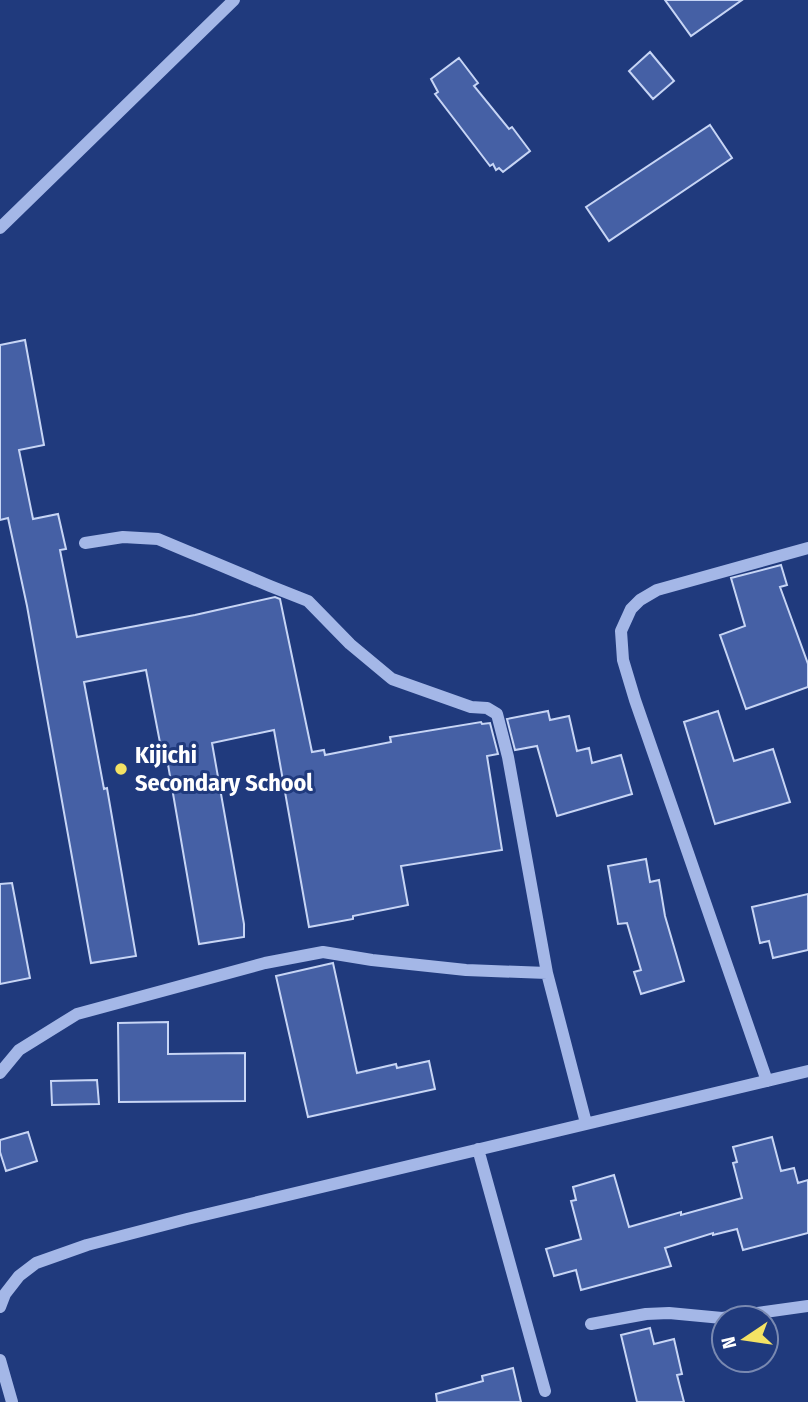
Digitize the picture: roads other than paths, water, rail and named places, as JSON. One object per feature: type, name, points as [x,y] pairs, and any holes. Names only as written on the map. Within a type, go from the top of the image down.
[{"type":"street","points":[[0,228],[234,0]]},
{"type":"street","points":[[85,543],[123,537],[158,539],[258,580],[307,601],[392,679],[471,707],[487,708],[496,714],[516,796],[547,973],[586,1123]]},
{"type":"street","points":[[766,1081],[635,700],[623,660],[621,631],[631,609],[657,590],[808,548]]},
{"type":"street","points":[[0,1073],[19,1050],[77,1014],[153,992],[300,956],[323,952],[452,968],[547,973]]},
{"type":"street","points":[[0,1307],[5,1294],[19,1276],[36,1263],[57,1255],[187,1219],[808,1071]]},
{"type":"street","points":[[478,1149],[545,1391]]},
{"type":"street","points":[[591,1324],[646,1314],[668,1313],[722,1318],[808,1306]]},
{"type":"street","points":[[0,1360],[12,1402]]},
{"type":"place","name":"Kijichi Secondary School","points":[[121,769]]}]
